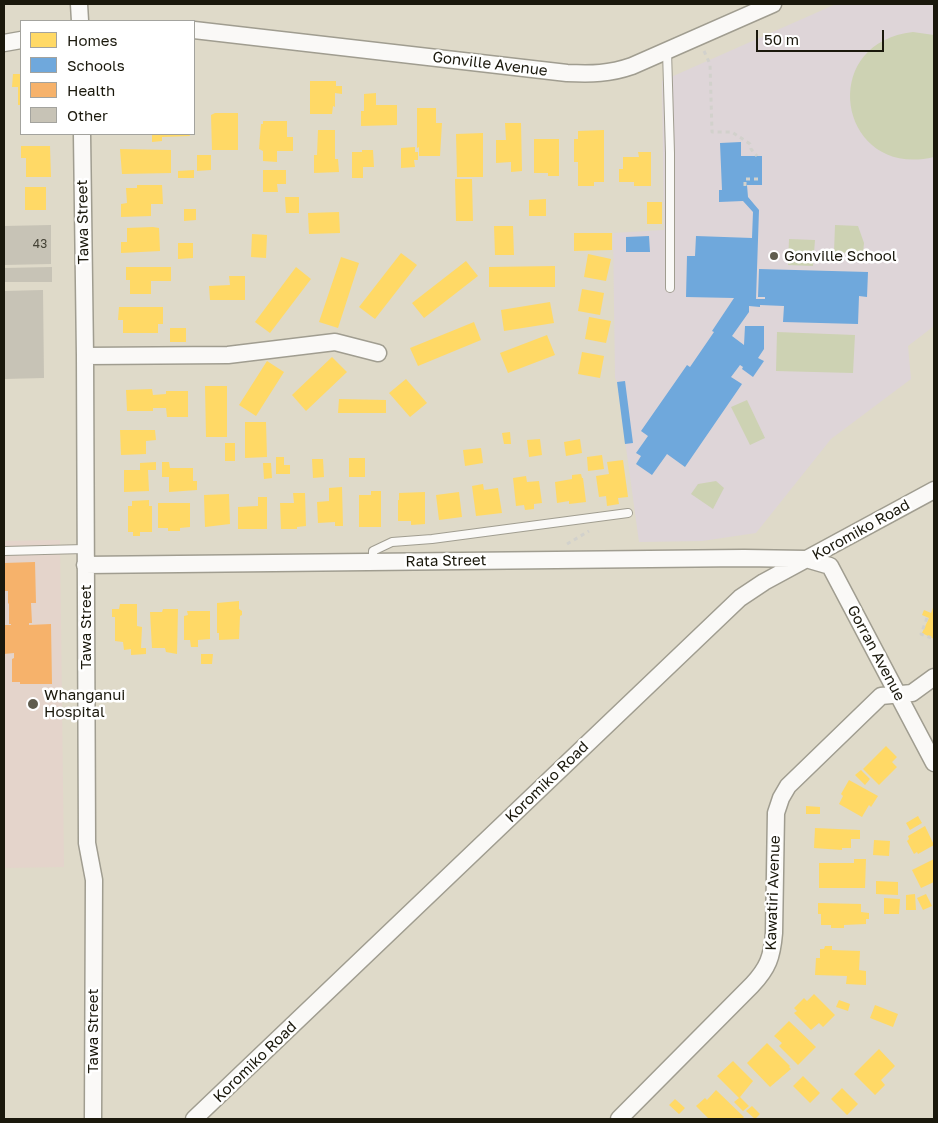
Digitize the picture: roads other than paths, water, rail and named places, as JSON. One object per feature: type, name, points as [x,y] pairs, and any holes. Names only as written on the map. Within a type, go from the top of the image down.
[{"type":"street","points":[[79,4],[80,20]]},
{"type":"street","name":"Gonville Avenue","points":[[195,30],[567,73],[599,74],[615,71],[667,51],[773,4]]},
{"type":"street","points":[[4,43],[20,40]]},
{"type":"street","name":"Tawa Street","points":[[82,135],[87,843],[94,880],[93,1119]]},
{"type":"street","points":[[85,356],[228,355],[335,342],[378,353]]},
{"type":"street","name":"Koromiko Road","points":[[194,1119],[740,598],[764,582],[934,490]]},
{"type":"street","name":"Rata Street","points":[[85,557],[373,562],[734,558],[806,560]]},
{"type":"street","name":"Gorran Avenue","points":[[806,560],[830,566],[934,763]]},
{"type":"street","name":"Kawatiri Avenue","points":[[619,1119],[763,974],[768,965],[774,933],[776,813],[781,798],[788,786],[881,696],[912,693],[934,677]]},
{"type":"lane","points":[[667,51],[670,288]]},
{"type":"lane","points":[[373,562],[373,551],[392,542],[432,539],[628,513]]},
{"type":"lane","points":[[4,551],[85,557]]},
{"type":"place","name":"Gonville School","points":[[774,256]]},
{"type":"place","name":"Whanganui Hospital","points":[[33,704]]}]
